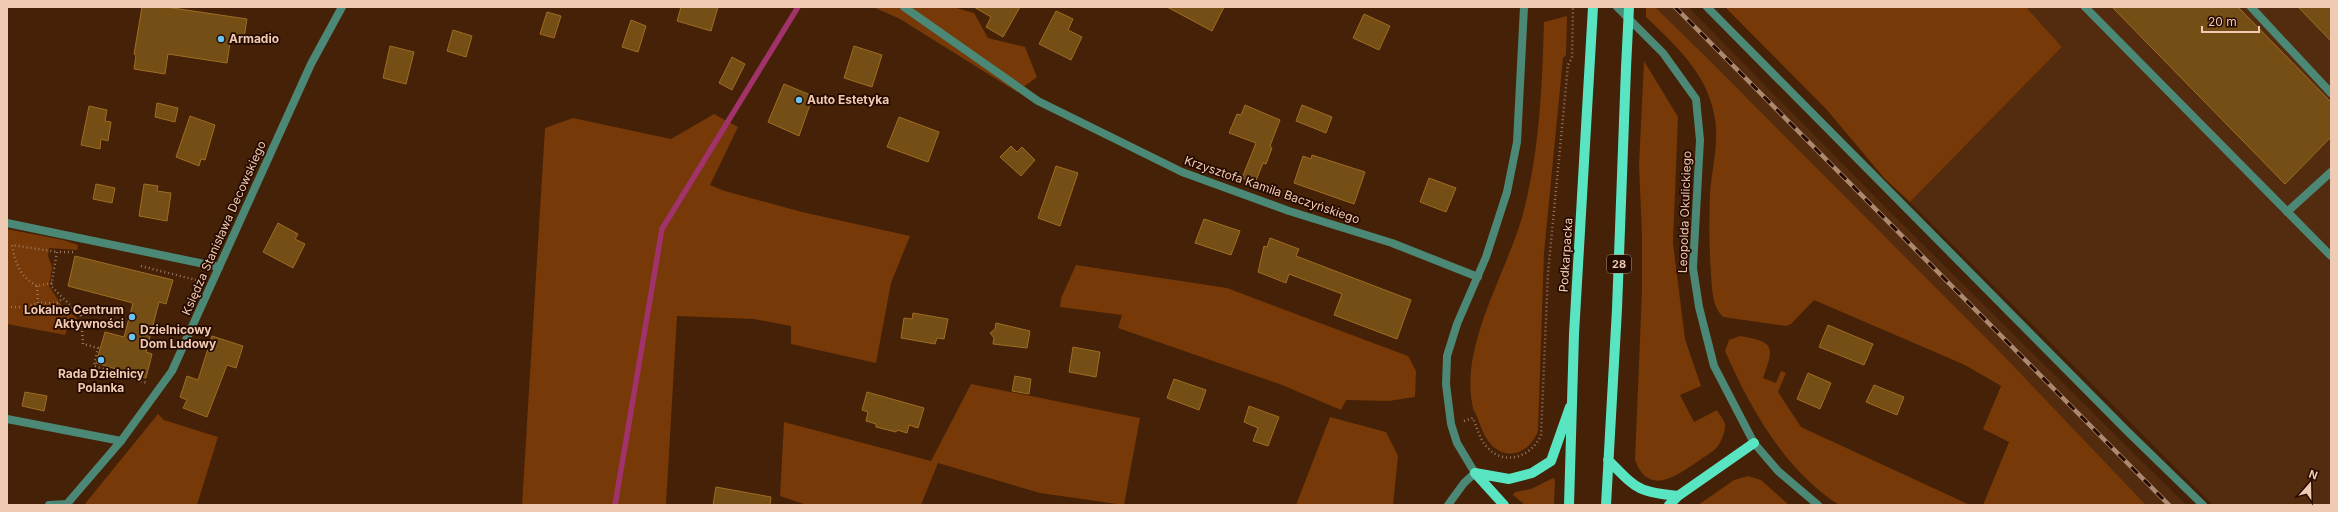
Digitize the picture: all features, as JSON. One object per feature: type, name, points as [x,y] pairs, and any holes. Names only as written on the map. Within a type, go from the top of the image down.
[{"type":"main road","name":"Podkarpacka","points":[[1569,505],[1574,334],[1591,67],[1593,7]]},
{"type":"main road","name":"28","points":[[1606,505],[1617,309],[1629,7]]},
{"type":"main road","points":[[1475,473],[1509,479],[1532,473],[1551,461],[1573,396]]},
{"type":"main road","points":[[1669,505],[1678,496],[1754,443]]},
{"type":"main road","points":[[1608,460],[1632,486],[1652,494],[1678,496]]},
{"type":"main road","points":[[1475,473],[1504,505]]},
{"type":"street","name":"Księdza Stanisława Decowskiego","points":[[49,505],[66,504],[121,441],[172,371],[311,64],[342,7]]},
{"type":"street","name":"Krzysztofa Kamila Baczyńskiego","points":[[904,7],[1038,101],[1182,172],[1289,211],[1392,243],[1478,278]]},
{"type":"street","points":[[1448,505],[1464,483],[1475,473],[1458,443],[1447,409],[1447,356],[1457,324],[1478,278],[1507,192],[1517,142],[1524,7]]},
{"type":"street","name":"Leopolda Okulickiego","points":[[1617,7],[1663,53],[1696,98],[1700,140],[1693,268],[1699,307],[1714,366],[1754,443],[1778,471],[1818,505]]},
{"type":"street","points":[[1707,7],[2121,425],[2204,505]]},
{"type":"street","points":[[2085,7],[2331,256]]},
{"type":"street","points":[[2251,7],[2331,93]]},
{"type":"street","points":[[2287,212],[2331,172]]},
{"type":"street","points":[[7,222],[219,267]]},
{"type":"street","points":[[7,419],[121,441]]},
{"type":"path","points":[[1463,421],[1473,418],[1486,446],[1504,458],[1519,457],[1527,453],[1536,446],[1541,435],[1551,243],[1568,65],[1572,58],[1573,7]]},
{"type":"path","points":[[7,244],[57,252],[76,252]]},
{"type":"path","points":[[12,245],[14,261],[32,283],[38,286],[52,283]]},
{"type":"path","points":[[57,252],[51,286],[80,316],[83,344],[98,348],[94,366],[149,384]]},
{"type":"path","points":[[138,266],[196,280]]},
{"type":"path","points":[[38,286],[38,303]]},
{"type":"path","points":[[7,306],[27,307],[38,303],[57,303],[62,299]]},
{"type":"shaded area","points":[[873,7],[953,7],[974,13],[988,38],[1025,47],[1037,77],[1017,92],[900,19]]},
{"type":"shaded area","points":[[1646,7],[1655,7],[1704,55],[2004,356],[2146,505],[1983,505],[2009,442],[1983,429],[2001,386],[1965,365],[1814,300],[1791,324],[1786,326],[1723,317],[1719,313],[1713,297],[1710,254],[1710,193],[1716,144],[1716,124],[1714,114],[1710,99],[1697,72],[1668,38],[1646,17]]},
{"type":"shaded area","points":[[1655,7],[1688,7],[1888,210],[2186,505],[2146,505],[2004,356]]},
{"type":"shaded area","points":[[1725,7],[2026,7],[2062,47],[1910,202],[1885,179],[1827,110]]},
{"type":"shaded area","points":[[2026,7],[2331,7],[2331,505],[2213,505],[1910,202],[2062,47]]},
{"type":"shaded area","points":[[1567,16],[1566,55],[1563,58],[1544,253],[1538,431],[1534,439],[1523,450],[1509,454],[1495,448],[1488,441],[1474,412],[1470,387],[1472,361],[1478,335],[1487,309],[1518,231],[1530,183],[1539,114],[1544,22]]},
{"type":"shaded area","points":[[1644,61],[1678,117],[1673,243],[1685,339],[1701,386],[1680,395],[1694,422],[1717,410],[1725,424],[1724,433],[1720,443],[1713,451],[1689,468],[1663,480],[1647,478],[1640,471],[1635,460],[1642,291],[1642,235],[1639,165]]},
{"type":"shaded area","points":[[714,114],[738,127],[710,185],[725,191],[802,212],[910,236],[891,283],[876,363],[791,344],[791,326],[754,319],[677,316],[666,505],[522,505],[545,128],[573,118],[671,139]]},
{"type":"shaded area","points":[[7,229],[63,240],[78,245],[77,250],[49,248],[48,256],[52,267],[49,286],[62,306],[78,319],[73,326],[68,327],[65,335],[7,324]]},
{"type":"shaded area","points":[[1076,265],[1227,288],[1408,356],[1416,371],[1415,397],[1389,401],[1346,400],[1341,410],[1282,385],[1118,328],[1122,315],[1060,307],[1061,298]]},
{"type":"shaded area","points":[[1740,336],[1760,341],[1766,344],[1769,348],[1769,359],[1763,378],[1776,383],[1781,371],[1786,373],[1778,392],[1801,427],[1970,505],[1839,505],[1819,490],[1802,474],[1771,437],[1758,416],[1725,351],[1729,340]]},
{"type":"shaded area","points":[[971,384],[1140,418],[1124,505],[1040,493],[938,463],[921,505],[807,505],[780,496],[784,422],[931,461]]},
{"type":"shaded area","points":[[158,414],[164,420],[218,437],[197,505],[84,505]]},
{"type":"shaded area","points":[[1330,417],[1386,432],[1398,456],[1393,505],[1296,505]]},
{"type":"shaded area","points":[[1748,476],[1761,480],[1789,505],[1698,505],[1734,480]]},
{"type":"shaded area","points":[[1553,478],[1555,480],[1554,505],[1525,505],[1513,495],[1515,492],[1531,489]]},
{"type":"building","points":[[142,7],[166,7],[247,19],[244,38],[231,36],[227,63],[168,54],[165,74],[134,69],[136,55],[134,54]]},
{"type":"building","points":[[681,7],[718,7],[711,31],[677,21]]},
{"type":"building","points":[[974,7],[1020,7],[1003,37],[986,27],[991,17]]},
{"type":"building","points":[[1167,7],[1224,7],[1212,31]]},
{"type":"building","points":[[2112,7],[2238,7],[2331,102],[2331,137],[2285,184]]},
{"type":"building","points":[[2298,7],[2331,7],[2331,41]]},
{"type":"building","points":[[1056,11],[1073,19],[1068,30],[1082,37],[1071,60],[1039,44]]},
{"type":"building","points":[[547,12],[561,16],[554,38],[540,34]]},
{"type":"building","points":[[1364,14],[1390,26],[1379,50],[1353,38]]},
{"type":"building","points":[[631,20],[646,26],[638,52],[622,47]]},
{"type":"building","points":[[453,30],[472,36],[466,57],[447,51]]},
{"type":"building","points":[[390,46],[414,52],[406,84],[383,78]]},
{"type":"building","points":[[854,46],[882,55],[872,87],[844,78]]},
{"type":"building","points":[[732,57],[745,64],[732,90],[719,83]]},
{"type":"building","points":[[784,84],[813,96],[799,136],[768,122]]},
{"type":"building","points":[[157,103],[178,108],[175,122],[155,117]]},
{"type":"building","points":[[1245,105],[1280,120],[1270,146],[1272,148],[1266,164],[1263,163],[1255,183],[1242,178],[1256,143],[1229,133],[1237,114],[1241,115]]},
{"type":"building","points":[[1302,105],[1332,117],[1326,133],[1296,121]]},
{"type":"building","points":[[89,106],[107,110],[105,121],[111,122],[108,141],[101,139],[100,149],[81,145]]},
{"type":"building","points":[[190,116],[215,125],[205,160],[201,159],[199,166],[176,157]]},
{"type":"building","points":[[899,117],[939,132],[928,162],[887,147]]},
{"type":"building","points":[[1011,146],[1017,152],[1022,147],[1035,160],[1021,176],[1000,157]]},
{"type":"building","points":[[1312,155],[1365,172],[1354,204],[1294,183],[1303,156],[1311,159]]},
{"type":"building","points":[[1056,166],[1078,173],[1060,226],[1038,218]]},
{"type":"building","points":[[1429,178],[1456,188],[1446,212],[1420,202]]},
{"type":"building","points":[[96,184],[115,188],[112,203],[93,199]]},
{"type":"building","points":[[144,184],[158,186],[157,191],[171,193],[167,221],[139,216]]},
{"type":"building","points":[[1204,219],[1240,231],[1231,255],[1195,243]]},
{"type":"building","points":[[278,223],[298,234],[295,239],[305,244],[293,268],[263,252]]},
{"type":"building","points":[[1270,238],[1299,249],[1296,256],[1411,300],[1397,339],[1334,315],[1342,294],[1289,274],[1286,283],[1258,272],[1264,246],[1267,247]]},
{"type":"building","points":[[75,256],[173,280],[166,304],[159,302],[146,352],[152,354],[146,378],[96,363],[105,332],[124,337],[133,303],[68,286]]},
{"type":"building","points":[[913,313],[948,319],[944,339],[937,338],[935,344],[901,338],[904,318],[912,319]]},
{"type":"building","points":[[996,323],[1030,331],[1027,348],[993,344],[994,338],[990,333],[995,329]]},
{"type":"building","points":[[1828,325],[1873,344],[1864,365],[1819,347]]},
{"type":"building","points":[[212,336],[243,346],[236,368],[227,365],[207,417],[183,408],[187,400],[180,397],[187,376],[198,380]]},
{"type":"building","points":[[1073,347],[1100,352],[1096,377],[1069,372]]},
{"type":"building","points":[[1808,373],[1831,383],[1820,409],[1797,399]]},
{"type":"building","points":[[1015,376],[1031,379],[1029,394],[1012,391]]},
{"type":"building","points":[[1174,379],[1206,390],[1199,410],[1167,398]]},
{"type":"building","points":[[1874,385],[1904,397],[1897,415],[1866,402]]},
{"type":"building","points":[[25,392],[47,396],[44,411],[22,406]]},
{"type":"building","points":[[867,392],[924,408],[918,428],[909,425],[907,433],[897,430],[896,432],[876,427],[876,424],[866,421],[868,412],[862,410]]},
{"type":"building","points":[[1249,406],[1279,417],[1268,446],[1253,441],[1258,428],[1244,422]]},
{"type":"building","points":[[716,487],[771,497],[770,505],[713,505]]},
{"type":"waterway","points":[[615,505],[662,229],[798,7]]},
{"type":"railway","points":[[1675,7],[2169,505]]},
{"type":"place","name":"Armadio","points":[[221,39]]},
{"type":"place","name":"Auto Estetyka","points":[[799,100]]},
{"type":"place","name":"Lokalne Centrum Aktywności","points":[[132,317]]},
{"type":"place","name":"Dzielnicowy Dom Ludowy","points":[[132,337]]},
{"type":"place","name":"Rada Dzielnicy Polanka","points":[[101,360]]}]
